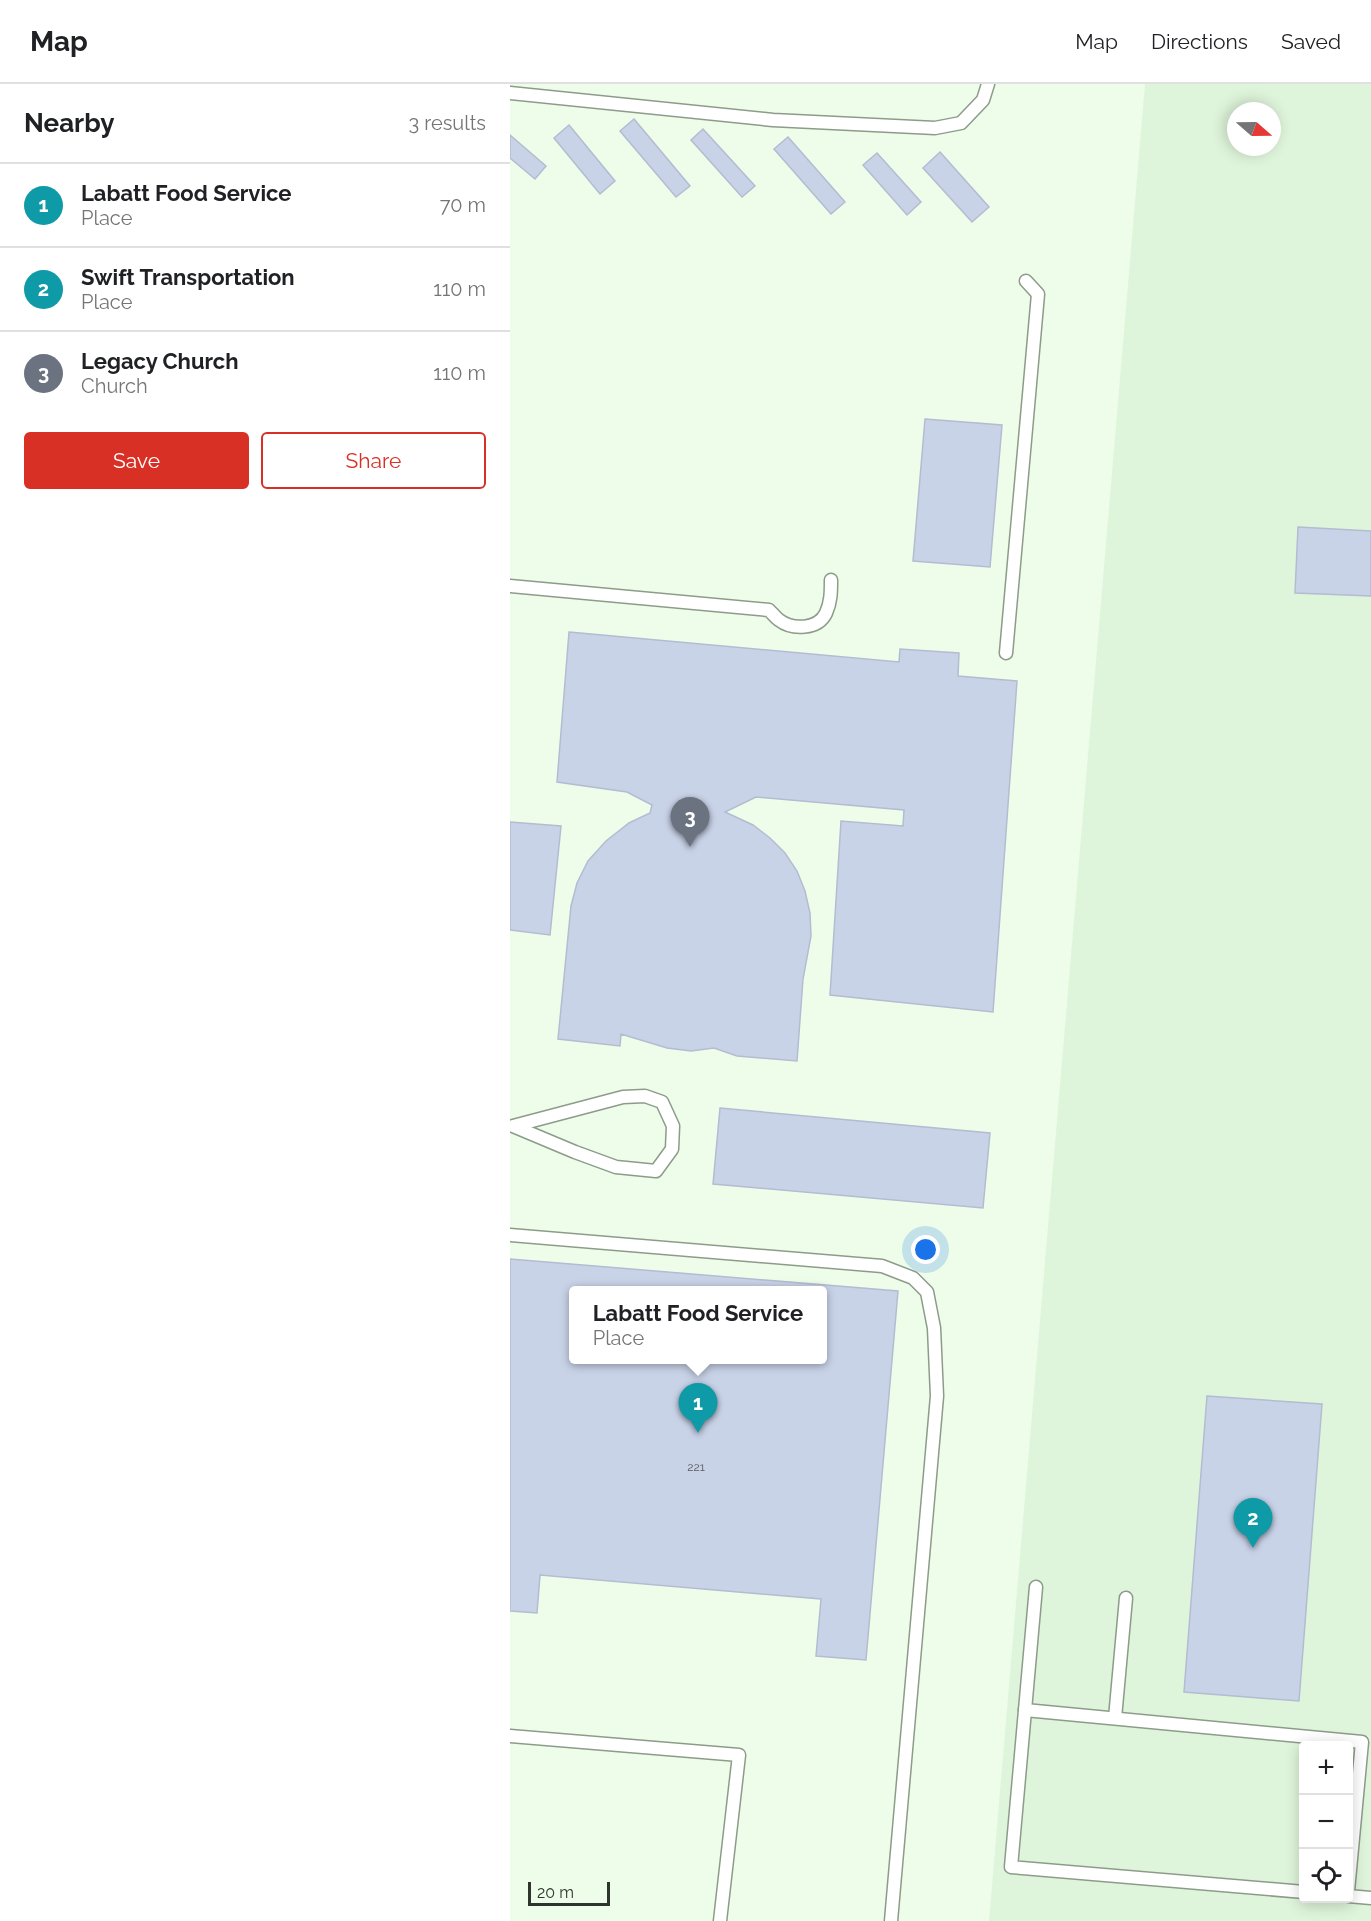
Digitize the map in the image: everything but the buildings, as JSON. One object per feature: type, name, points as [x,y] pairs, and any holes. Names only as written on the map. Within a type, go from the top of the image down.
[{"type":"lane","points":[[510,93],[773,120],[935,128],[961,123],[983,100],[988,84]]},
{"type":"lane","points":[[1006,653],[1038,294],[1026,282]]},
{"type":"lane","points":[[510,586],[769,610],[780,621],[799,627],[815,625],[825,616],[831,598],[831,580]]},
{"type":"lane","points":[[645,1096],[662,1102],[673,1126],[672,1149],[656,1171],[616,1167],[513,1126],[623,1097],[645,1096]]},
{"type":"lane","points":[[510,1235],[882,1266],[913,1278],[927,1292],[934,1328],[937,1396],[891,1921]]},
{"type":"lane","points":[[1036,1587],[1011,1868],[1299,1892]]},
{"type":"lane","points":[[1115,1718],[1126,1598]]},
{"type":"lane","points":[[1024,1710],[1362,1742],[1352,1849]]},
{"type":"lane","points":[[510,1736],[738,1755],[720,1921]]},
{"type":"lane","points":[[1353,1896],[1371,1898]]},
{"type":"shaded area","points":[[1145,84],[1371,84],[1371,1921],[989,1921]]},
{"type":"place","name":"Legacy Church","points":[[690,847]]},
{"type":"place","name":"Labatt Food Service","points":[[698,1433]]},
{"type":"place","name":"Swift Transportation","points":[[1253,1548]]}]
